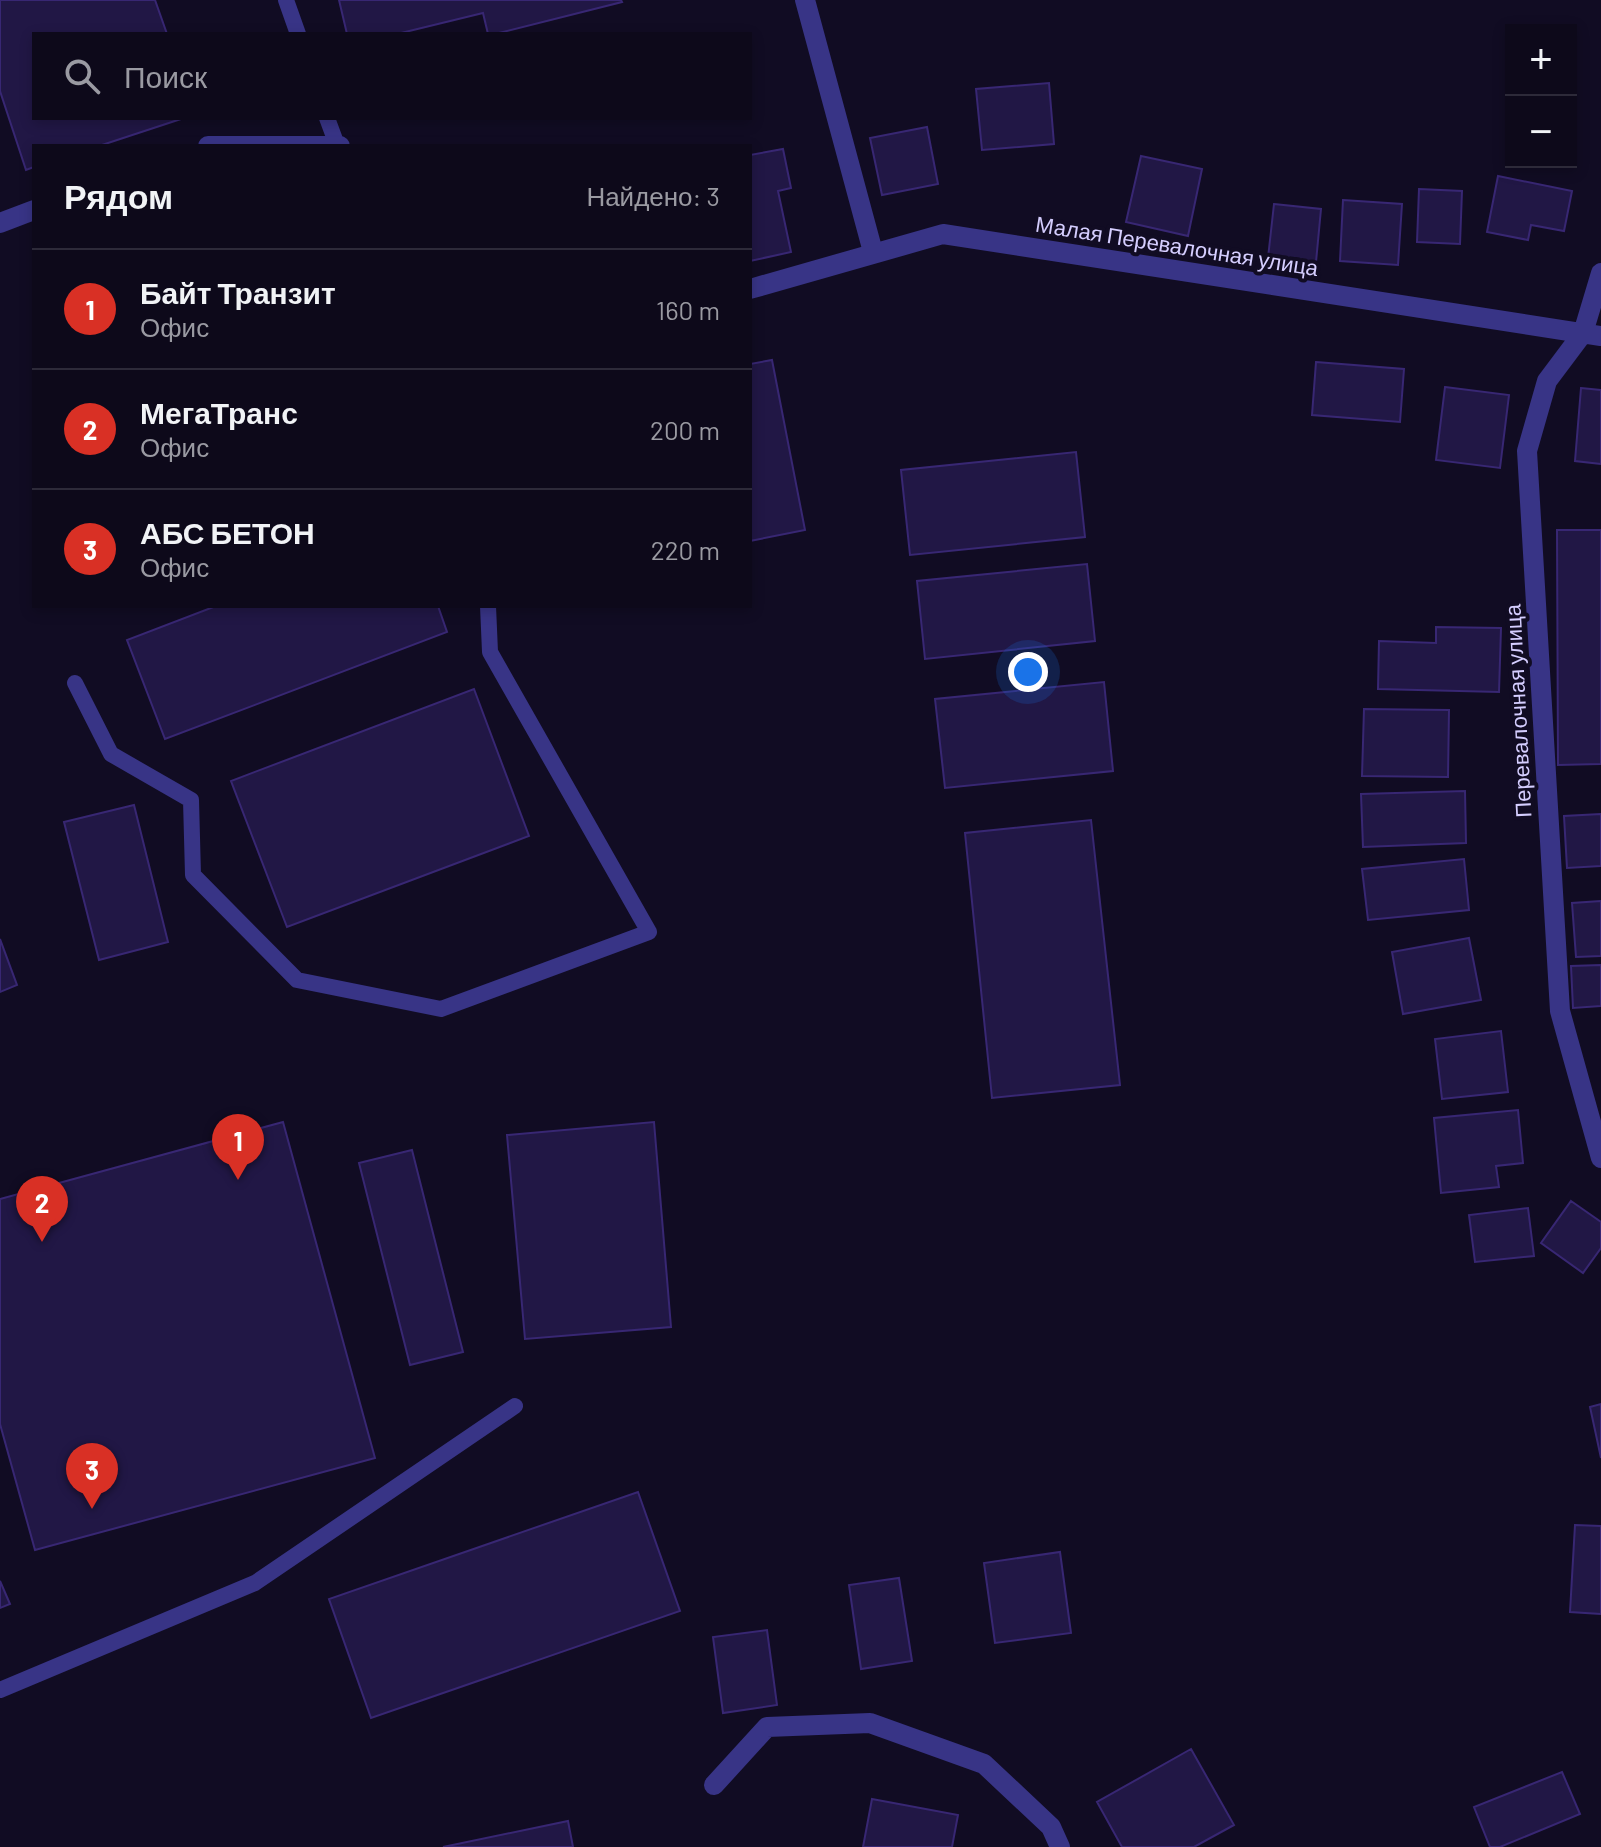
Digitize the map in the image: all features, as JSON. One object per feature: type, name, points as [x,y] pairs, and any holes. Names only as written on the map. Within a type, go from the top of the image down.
[{"type":"street","points":[[805,0],[873,252]]},
{"type":"street","points":[[0,223],[32,211]]},
{"type":"street","name":"Малая Перевалочная улица","points":[[752,288],[943,234],[1592,335]]},
{"type":"street","name":"Перевалочная улица","points":[[1601,273],[1592,335],[1547,381],[1527,451],[1560,1011],[1601,1158]]},
{"type":"street","points":[[714,1785],[767,1727],[870,1723],[984,1764],[1051,1827],[1060,1847]]},
{"type":"lane","points":[[286,0],[297,32]]},
{"type":"lane","points":[[328,120],[338,144]]},
{"type":"lane","points":[[75,683],[111,754],[191,800],[193,875],[297,980],[441,1009],[649,932],[490,652],[488,608]]},
{"type":"lane","points":[[0,1690],[255,1583],[515,1406]]},
{"type":"building","points":[[0,0],[155,0],[166,32],[32,32],[32,120],[178,120],[105,144],[32,144],[32,168],[26,170],[0,91]]},
{"type":"building","points":[[339,0],[622,2],[503,32],[488,32],[483,13],[405,32],[347,32]]},
{"type":"building","points":[[1049,83],[1054,144],[982,150],[976,89]]},
{"type":"building","points":[[927,127],[938,184],[882,195],[870,138]]},
{"type":"building","points":[[783,149],[791,188],[778,191],[791,252],[752,261],[752,155]]},
{"type":"building","points":[[1141,156],[1202,169],[1188,236],[1126,222]]},
{"type":"building","points":[[1498,176],[1572,191],[1564,231],[1531,225],[1528,240],[1487,232]]},
{"type":"building","points":[[1419,189],[1462,191],[1460,244],[1417,242]]},
{"type":"building","points":[[1343,200],[1402,204],[1398,265],[1340,261]]},
{"type":"building","points":[[1274,204],[1321,209],[1316,262],[1268,258]]},
{"type":"building","points":[[772,360],[805,530],[752,541],[752,364]]},
{"type":"building","points":[[1316,362],[1404,369],[1400,422],[1312,415]]},
{"type":"building","points":[[1445,387],[1509,395],[1500,468],[1436,460]]},
{"type":"building","points":[[1581,388],[1601,390],[1601,464],[1575,461]]},
{"type":"building","points":[[1076,452],[1085,537],[910,555],[901,470]]},
{"type":"building","points":[[1557,530],[1601,530],[1601,764],[1558,765]]},
{"type":"building","points":[[1087,564],[1095,641],[925,659],[917,581]]},
{"type":"building","points":[[211,608],[439,608],[447,632],[165,739],[127,640]]},
{"type":"building","points":[[1436,627],[1501,628],[1499,692],[1378,689],[1379,641],[1436,643]]},
{"type":"building","points":[[1104,682],[1113,771],[945,788],[935,699]]},
{"type":"building","points":[[474,689],[529,836],[287,927],[231,781]]},
{"type":"building","points":[[1364,709],[1449,710],[1448,777],[1362,776]]},
{"type":"building","points":[[1465,791],[1466,843],[1363,847],[1361,794]]},
{"type":"building","points":[[134,805],[168,942],[99,960],[64,822]]},
{"type":"building","points":[[1601,814],[1601,866],[1567,868],[1564,816]]},
{"type":"building","points":[[1091,820],[1120,1085],[992,1098],[965,833]]},
{"type":"building","points":[[1464,859],[1469,910],[1368,920],[1362,869]]},
{"type":"building","points":[[1601,901],[1601,956],[1576,957],[1572,903]]},
{"type":"building","points":[[1469,938],[1481,1000],[1403,1014],[1392,952]]},
{"type":"building","points":[[0,939],[17,985],[0,992]]},
{"type":"building","points":[[1601,965],[1601,1006],[1573,1008],[1571,966]]},
{"type":"building","points":[[1501,1031],[1508,1092],[1442,1099],[1435,1039]]},
{"type":"building","points":[[1518,1110],[1523,1163],[1496,1166],[1499,1187],[1441,1193],[1434,1118]]},
{"type":"building","points":[[283,1122],[375,1458],[35,1550],[0,1424],[0,1199]]},
{"type":"building","points":[[654,1122],[671,1327],[525,1339],[507,1135]]},
{"type":"building","points":[[412,1150],[463,1352],[410,1365],[359,1163]]},
{"type":"building","points":[[1571,1201],[1601,1222],[1601,1248],[1583,1273],[1541,1243]]},
{"type":"building","points":[[1528,1208],[1534,1256],[1475,1262],[1469,1215]]},
{"type":"building","points":[[1601,1404],[1601,1458],[1590,1407]]},
{"type":"building","points":[[638,1492],[680,1611],[371,1718],[329,1599]]},
{"type":"building","points":[[1575,1525],[1601,1526],[1601,1614],[1570,1612]]},
{"type":"building","points":[[1060,1552],[1071,1633],[995,1643],[984,1563]]},
{"type":"building","points":[[899,1578],[912,1661],[861,1669],[849,1585]]},
{"type":"building","points":[[0,1581],[10,1604],[0,1608]]},
{"type":"building","points":[[767,1630],[777,1705],[723,1713],[713,1637]]},
{"type":"building","points":[[1191,1749],[1234,1825],[1194,1847],[1122,1847],[1097,1802]]},
{"type":"building","points":[[1562,1772],[1580,1814],[1500,1847],[1490,1847],[1474,1807]]},
{"type":"building","points":[[872,1799],[958,1815],[952,1847],[863,1847]]},
{"type":"building","points":[[568,1821],[573,1847],[443,1847]]},
{"type":"place","name":"Байт Транзит","points":[[238,1180]]},
{"type":"place","name":"МегаТранс","points":[[42,1242]]},
{"type":"place","name":"АБС БЕТОН","points":[[92,1509]]}]
